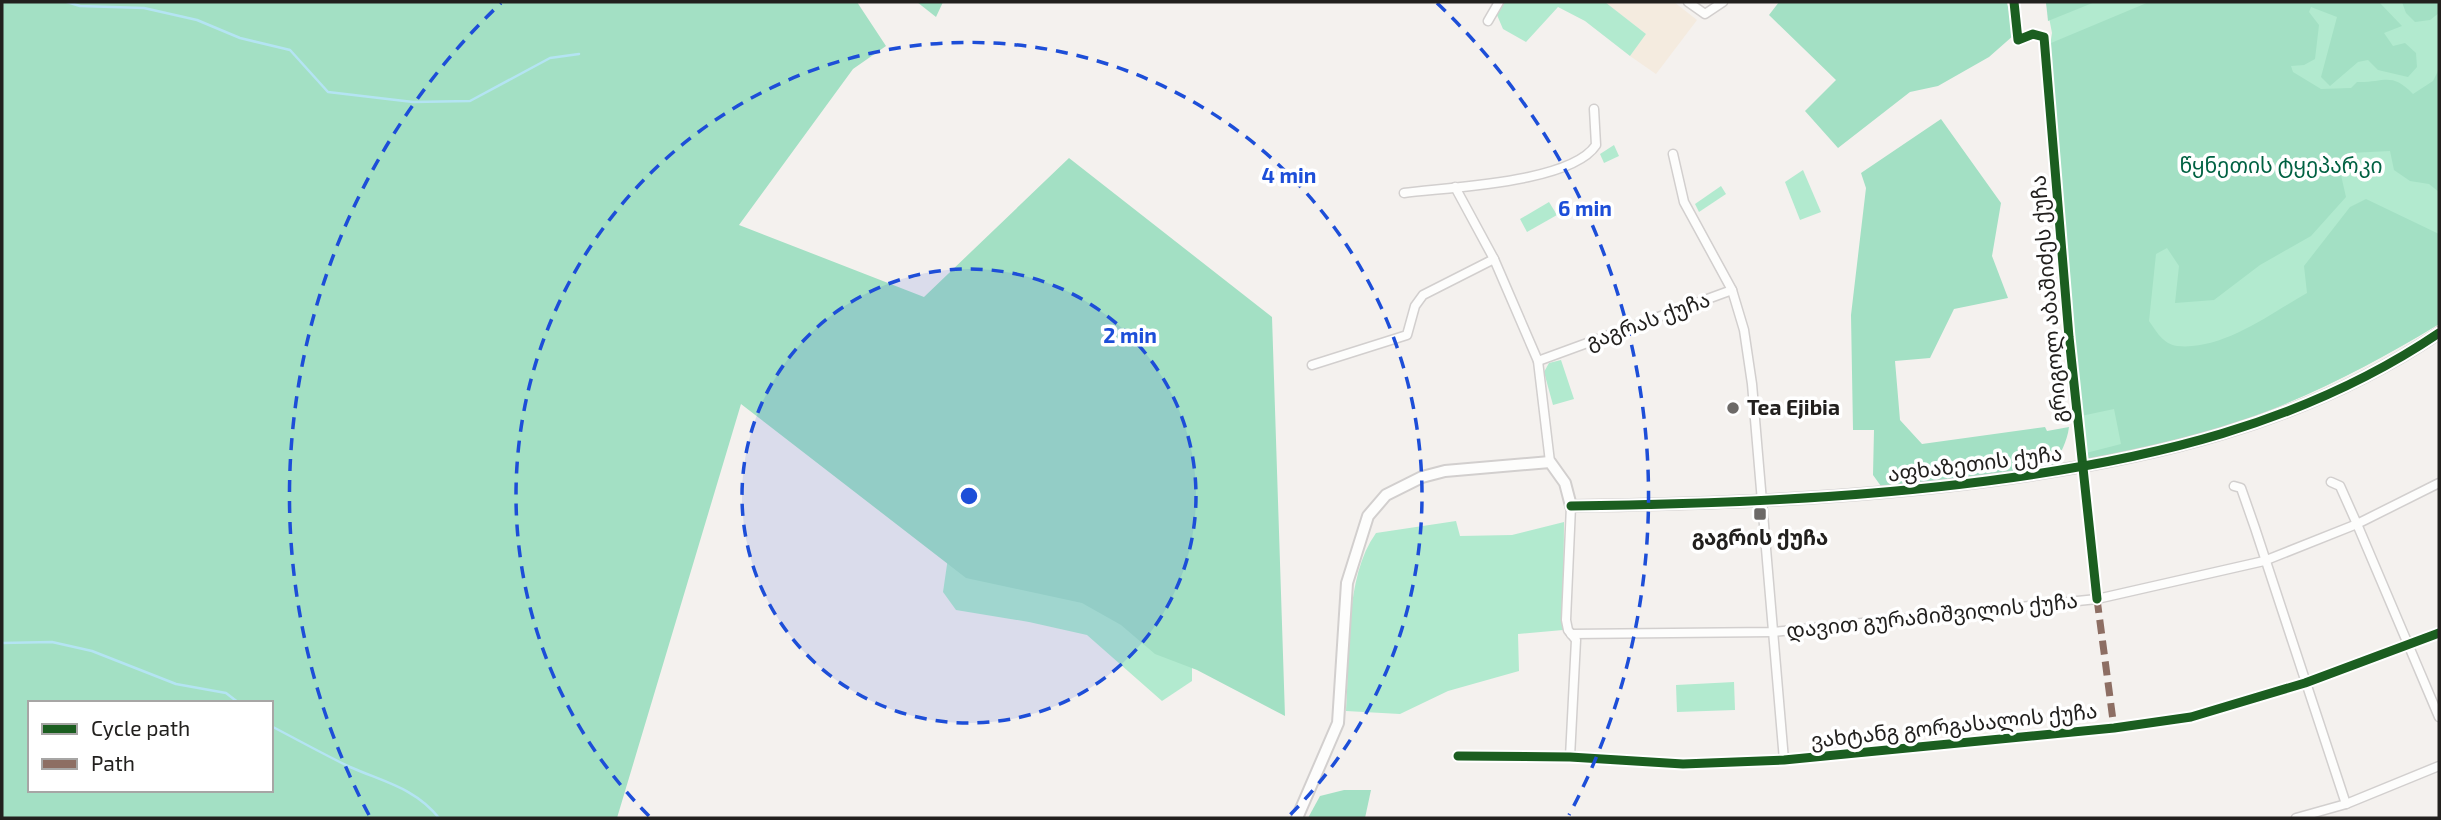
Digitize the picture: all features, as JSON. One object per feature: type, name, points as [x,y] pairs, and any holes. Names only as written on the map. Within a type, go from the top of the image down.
[{"type":"street","points":[[1489,21],[1499,2]]},
{"type":"street","points":[[1688,2],[1705,14],[1723,2]]},
{"type":"street","name":"გრიგოლ აბაშიძეს ქუჩა","points":[[2014,2],[2018,40],[2033,34],[2044,37],[2082,469],[2098,599]]},
{"type":"street","points":[[1404,193],[1526,178],[1579,162],[1596,145],[1594,109]]},
{"type":"street","points":[[1673,154],[1684,202],[1732,290]]},
{"type":"street","points":[[1455,187],[1494,258],[1538,361],[1550,462],[1565,483],[1571,506],[1566,620],[1576,640],[1570,757]]},
{"type":"street","points":[[1312,365],[1407,335],[1415,306],[1423,295],[1494,258]]},
{"type":"street","name":"გაგრას ქუჩა","points":[[1538,361],[1732,290],[1744,330],[1752,384],[1765,503],[1784,760]]},
{"type":"street","name":"აფხაზეთის ქუჩა","points":[[1571,506],[1765,503],[1910,491],[2082,469],[2203,442],[2275,418],[2374,371],[2439,333]]},
{"type":"street","points":[[1297,818],[1338,723],[1347,583],[1368,516],[1386,495],[1422,477],[1445,471],[1550,462]]},
{"type":"street","points":[[2332,482],[2340,486],[2439,717]]},
{"type":"street","name":"დავით გურამიშვილის ქუჩა","points":[[1571,634],[1773,632],[2098,599],[2264,561],[2357,524],[2439,483]]},
{"type":"street","points":[[2234,486],[2241,488],[2346,804]]},
{"type":"street","name":"ვახტანგ გორგასალის ქუჩა","points":[[1458,756],[1570,757],[1683,764],[1784,760],[2114,728],[2192,717],[2305,683],[2439,633]]},
{"type":"street","points":[[2296,818],[2346,804],[2439,766]]},
{"type":"shaded area","points":[[1605,2],[1674,2],[1697,20],[1656,74],[1630,56],[1646,34]]},
{"type":"green space","points":[[2,2],[857,2],[886,46],[853,69],[739,225],[924,297],[1069,158],[1272,317],[1285,716],[1197,670],[1155,654],[1121,625],[1082,603],[966,578],[741,404],[617,818],[2,818]]},
{"type":"green space","points":[[917,2],[943,2],[936,17]]},
{"type":"green space","points":[[1505,2],[1605,2],[1646,34],[1630,56],[1585,21],[1558,7],[1526,42],[1503,29],[1497,15]]},
{"type":"green space","points":[[1779,2],[2007,2],[2014,35],[1989,57],[1938,86],[1910,92],[1838,148],[1805,111],[1836,80],[1769,15]]},
{"type":"green space","name":"წყნეთის ტყეპარკი","points":[[2046,2],[2439,2],[2439,324],[2338,380],[2259,414],[2196,435],[2087,460],[2049,52],[2052,33]]},
{"type":"green space","points":[[2046,2],[2095,2],[2048,21]]},
{"type":"green space","name":"წყნეთის ტყეპარკი","points":[[2149,2],[2379,2],[2402,26],[2384,33],[2393,46],[2405,43],[2416,53],[2417,67],[2408,77],[2378,70],[2368,60],[2358,62],[2330,86],[2321,77],[2337,17],[2311,7],[2309,12],[2319,25],[2315,59],[2304,65],[2291,66],[2293,72],[2321,89],[2351,88],[2357,82],[2393,80],[2413,94],[2433,81],[2439,69],[2439,192],[2429,184],[2410,181],[2394,170],[2390,151],[2350,153],[2338,162],[2346,197],[2311,236],[2260,265],[2214,300],[2175,303],[2179,266],[2167,248],[2156,254],[2149,321],[2160,337],[2177,346],[2211,343],[2245,329],[2307,293],[2304,266],[2350,207],[2366,199],[2439,234],[2439,324],[2338,380],[2259,414],[2196,435],[2087,460],[2086,453],[2121,444],[2114,409],[2081,416],[2049,52],[2051,43]]},
{"type":"green space","points":[[2402,2],[2439,2],[2439,13],[2430,20],[2415,22],[2406,13]]},
{"type":"green space","points":[[1941,119],[2001,203],[1992,256],[2008,298],[1954,309],[1930,358],[1895,361],[1900,420],[1922,444],[2045,427],[2047,431],[2069,427],[2056,466],[1883,489],[1873,475],[1874,430],[1853,430],[1851,315],[1866,188],[1861,173]]},
{"type":"green space","points":[[1614,145],[1619,156],[1604,163],[1600,154]]},
{"type":"green space","points":[[1803,170],[1821,212],[1800,220],[1785,182]]},
{"type":"green space","points":[[1721,186],[1726,194],[1699,212],[1695,204]]},
{"type":"green space","points":[[1549,202],[1557,215],[1527,232],[1520,219]]},
{"type":"green space","points":[[1561,360],[1574,399],[1553,405],[1544,372],[1549,363]]},
{"type":"green space","points":[[976,506],[1192,664],[1192,681],[1162,701],[1087,635],[956,610],[943,592],[949,551]]},
{"type":"green space","points":[[1456,521],[1460,536],[1512,535],[1564,522],[1563,630],[1518,634],[1519,671],[1448,691],[1400,714],[1346,711],[1350,618],[1354,594],[1358,572],[1376,533]]},
{"type":"green space","points":[[1734,682],[1735,710],[1677,712],[1676,685]]},
{"type":"green space","points":[[1344,790],[1371,790],[1365,818],[1308,818],[1320,796]]},
{"type":"waterway","points":[[67,2],[80,6],[144,8],[197,20],[240,38],[290,50],[328,92],[413,102],[470,101],[550,58],[579,54]]},
{"type":"waterway","points":[[2,643],[52,642],[92,651],[176,684],[226,693],[236,701]]},
{"type":"waterway","points":[[273,727],[420,799],[439,818]]},
{"type":"marked path","points":[[2097,599],[2114,728]]},
{"type":"cycle path","points":[[2014,2],[2018,40],[2033,34],[2044,37],[2069,337],[2097,599]]},
{"type":"cycle path","points":[[1571,506],[1727,502],[1883,492],[1987,481],[2106,462],[2222,434],[2278,415],[2334,392],[2387,365],[2439,333]]},
{"type":"cycle path","points":[[1458,756],[1570,757],[1683,764],[1784,760],[2114,728],[2191,717],[2305,683],[2439,633]]},
{"type":"place","name":"Tea Ejibia","points":[[1733,408]]},
{"type":"place","name":"გაგრის ქუჩა","points":[[1760,514]]}]
